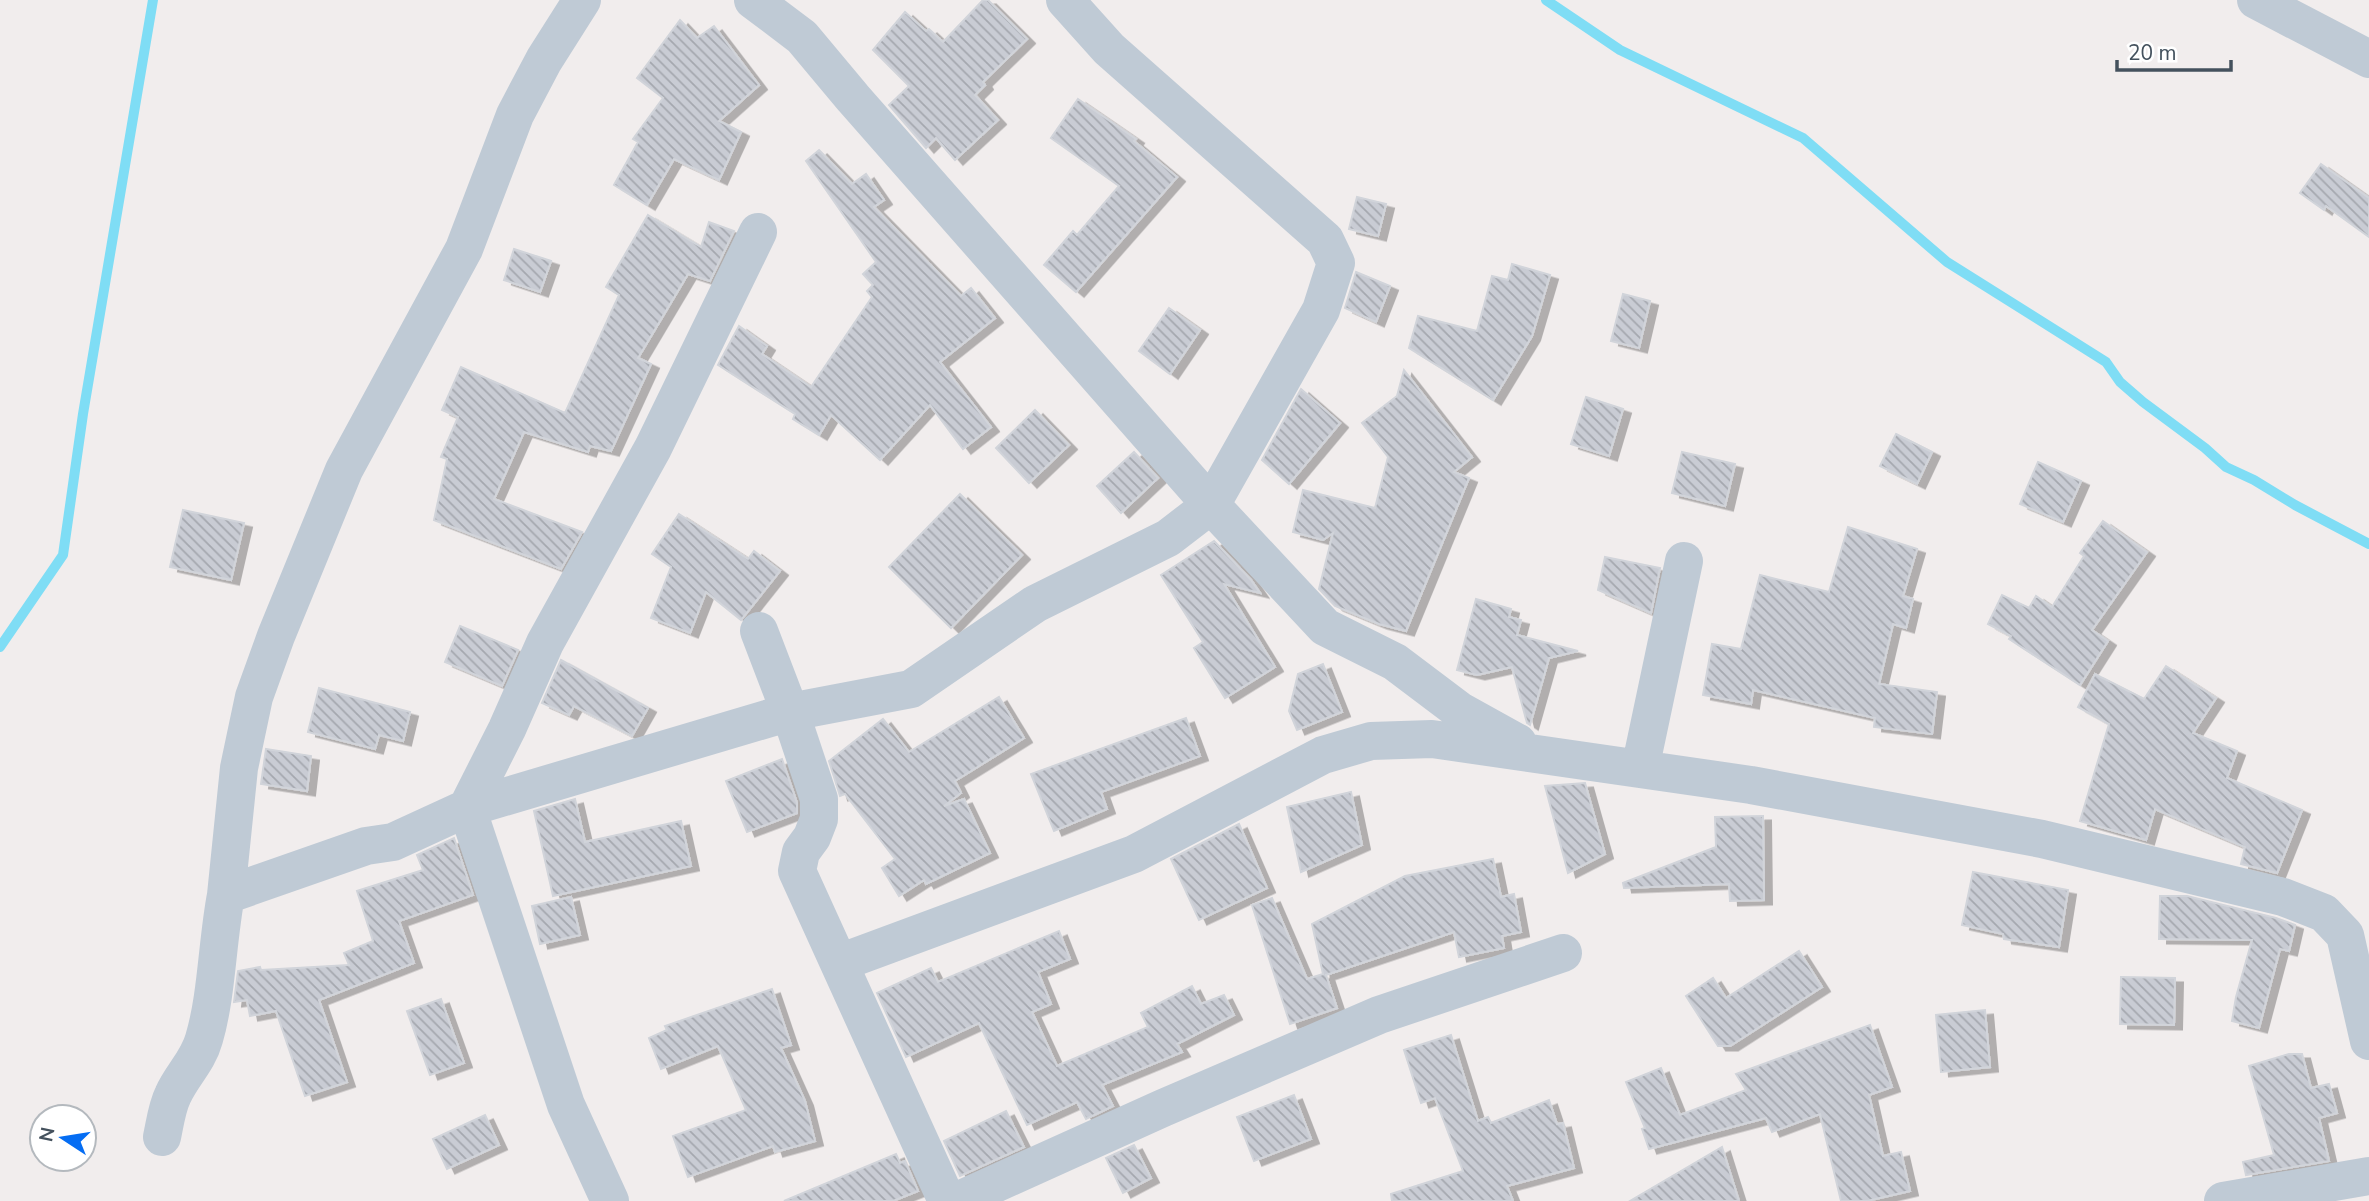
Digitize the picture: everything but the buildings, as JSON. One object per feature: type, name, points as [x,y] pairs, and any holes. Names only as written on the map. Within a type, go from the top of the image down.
[{"type":"street","points":[[162,1137],[172,1095],[200,1054],[205,1038],[226,895],[239,768],[254,697],[276,636],[344,470],[464,248],[514,115],[544,60],[582,0]]},
{"type":"street","points":[[753,0],[802,37],[1211,505],[1325,627],[1395,662],[1461,711],[1538,754]]},
{"type":"street","points":[[226,895],[366,846],[393,842],[467,808],[790,712],[911,689],[1035,604],[1167,538],[1211,505],[1321,310],[1336,263],[1325,240],[1109,49],[1065,0]]},
{"type":"street","points":[[2256,0],[2369,59]]},
{"type":"street","points":[[610,1201],[566,1105],[467,808],[507,729],[545,643],[653,448],[758,232]]},
{"type":"street","points":[[1640,769],[1684,561]]},
{"type":"street","points":[[759,632],[790,712],[819,799],[819,819],[812,837],[801,852],[797,871],[947,1201]]},
{"type":"street","points":[[838,963],[1134,854],[1323,755],[1371,741],[1432,739],[1751,785],[2042,839],[2283,897],[2324,913],[2345,935],[2362,971],[2369,1041]]},
{"type":"street","points":[[957,1201],[1379,1015],[1563,953]]},
{"type":"street","points":[[2223,1201],[2369,1176]]},
{"type":"waterway","points":[[0,647],[63,555],[83,414],[153,0]]},
{"type":"waterway","points":[[1546,0],[1620,50],[1803,138],[1947,262],[2106,362],[2120,382],[2226,467],[2369,544]]}]
